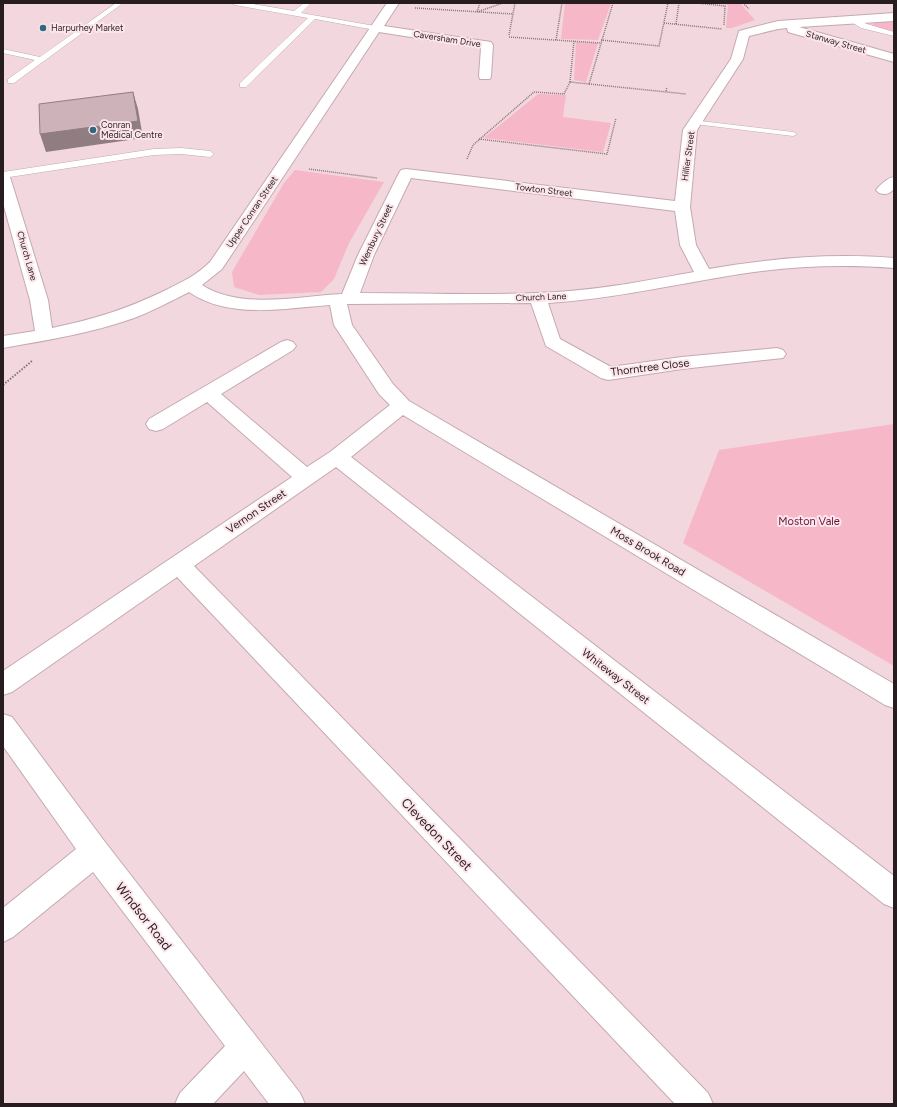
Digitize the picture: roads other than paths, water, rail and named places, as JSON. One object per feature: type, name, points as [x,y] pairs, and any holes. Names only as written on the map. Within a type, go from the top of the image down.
[{"type":"street","name":"Upper Conran Street","points":[[3,342],[44,336],[105,321],[129,313],[206,276],[216,265],[392,4]]},
{"type":"street","points":[[778,25],[894,17]]},
{"type":"street","name":"Hillier Street","points":[[704,275],[688,245],[682,207],[690,130],[737,59],[743,34],[778,25]]},
{"type":"street","name":"Stanway Street","points":[[778,25],[894,58]]},
{"type":"street","name":"Caversham Drive","points":[[375,28],[487,45],[485,76]]},
{"type":"street","name":"Church Lane","points":[[3,176],[39,300],[44,336]]},
{"type":"street","name":"Towton Street","points":[[404,177],[458,180],[682,207]]},
{"type":"street","name":"Wembury Street","points":[[343,299],[404,177]]},
{"type":"street","name":"Church Lane","points":[[190,285],[219,300],[234,303],[253,304],[343,299],[538,298],[625,290],[762,266],[819,261],[868,261],[894,263]]},
{"type":"street","name":"Thorntree Close","points":[[538,298],[552,342],[608,374],[682,363],[778,354]]},
{"type":"street","points":[[343,299],[343,325],[386,389],[402,406]]},
{"type":"street","points":[[156,424],[287,346]]},
{"type":"street","points":[[208,393],[306,478]]},
{"type":"street","name":"Vernon Street","points":[[3,684],[337,457],[402,406]]},
{"type":"street","name":"Moss Brook Road","points":[[402,406],[894,697]]},
{"type":"street","name":"Whiteway Street","points":[[337,457],[894,894]]},
{"type":"street","name":"Clevedon Street","points":[[178,564],[697,1104]]},
{"type":"street","name":"Windsor Road","points":[[3,725],[94,852],[289,1104]]},
{"type":"street","points":[[3,927],[94,852]]},
{"type":"street","points":[[191,1104],[245,1047]]},
{"type":"lane","points":[[11,80],[120,3]]},
{"type":"lane","points":[[235,3],[375,28]]},
{"type":"lane","points":[[295,14],[308,3]]},
{"type":"lane","points":[[243,86],[313,17]]},
{"type":"lane","points":[[852,20],[864,26],[894,34]]},
{"type":"lane","points":[[3,51],[41,59]]},
{"type":"lane","points":[[695,122],[793,134]]},
{"type":"lane","points":[[3,176],[154,152],[181,151],[210,154]]},
{"type":"place","name":"Harpurhey Market","points":[[43,28]]},
{"type":"place","name":"Conran Medical Centre","points":[[93,130]]},
{"type":"park label","name":"Moston Vale","points":[[809,521]]}]
